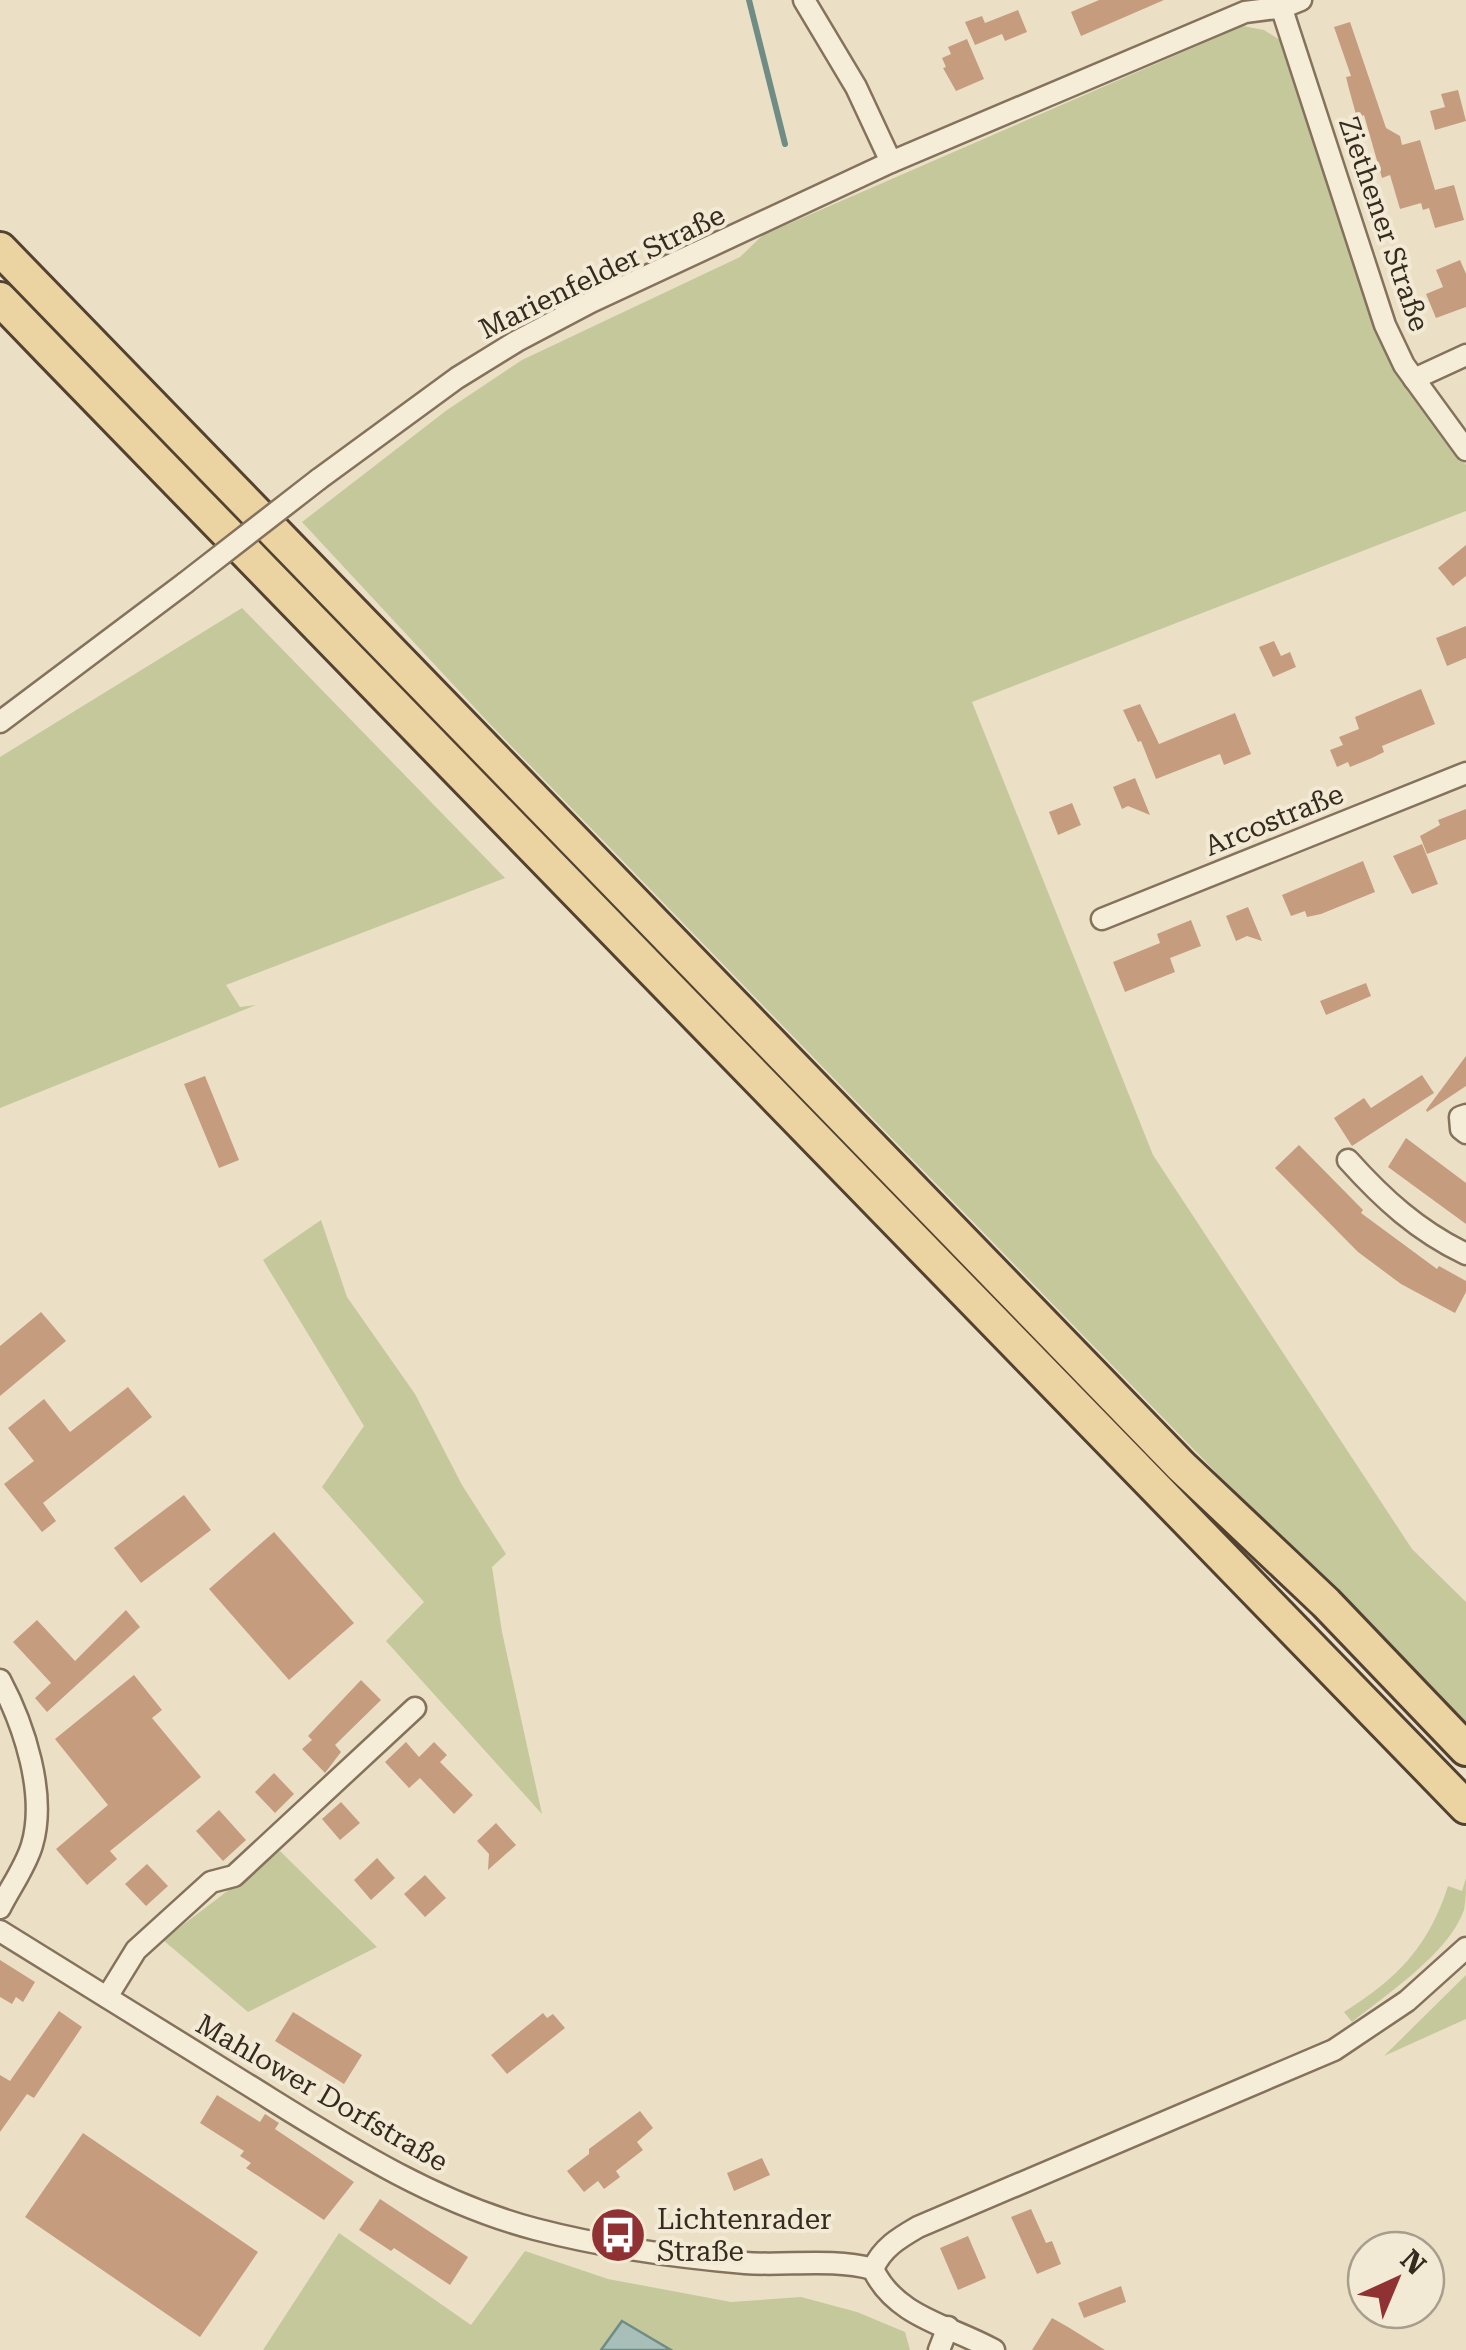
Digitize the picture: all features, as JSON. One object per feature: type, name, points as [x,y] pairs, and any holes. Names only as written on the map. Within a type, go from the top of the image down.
[{"type":"main road","points":[[0,248],[1181,1466],[1326,1603],[1466,1750]]},
{"type":"main road","points":[[0,298],[1466,1808]]},
{"type":"street","points":[[804,0],[856,88],[891,162]]},
{"type":"street","name":"Marienfelder Straße","points":[[0,722],[427,398],[538,330],[891,162],[1244,12],[1288,2]]},
{"type":"street","name":"Ziethener Straße","points":[[1288,2],[1385,325],[1414,379],[1466,450]]},
{"type":"street","points":[[1414,379],[1466,355]]},
{"type":"street","name":"Arcostraße","points":[[1102,919],[1466,773]]},
{"type":"street","points":[[1466,1115],[1460,1117],[1461,1129],[1466,1134]]},
{"type":"street","points":[[1348,1160],[1382,1198],[1432,1238],[1466,1254]]},
{"type":"street","points":[[0,1680],[26,1742],[38,1816],[32,1848],[0,1908]]},
{"type":"street","points":[[106,1997],[136,1950],[211,1882],[234,1876],[416,1708]]},
{"type":"street","name":"Mahlower Dorfstraße","points":[[0,1931],[392,2171],[462,2203],[533,2228],[620,2247],[748,2263],[852,2264],[873,2270]]},
{"type":"street","points":[[1446,1964],[1466,1936]]},
{"type":"street","points":[[994,2350],[894,2300],[873,2270],[878,2257],[918,2227],[1334,2050],[1407,2001],[1466,1948]]},
{"type":"street","points":[[939,2350],[948,2328]]},
{"type":"green space","points":[[1243,26],[1264,30],[1283,42],[1403,379],[1466,465],[1466,511],[972,702],[1153,1155],[1412,1549],[1466,1602],[1466,1730],[487,721],[302,522],[447,410],[522,360],[740,257],[763,235]]},
{"type":"green space","points":[[242,608],[505,878],[226,985],[240,1007],[256,1005],[0,1108],[0,757]]},
{"type":"green space","points":[[321,1220],[347,1297],[415,1394],[462,1485],[506,1554],[492,1567],[502,1632],[542,1814],[386,1641],[424,1602],[322,1487],[364,1426],[263,1260]]},
{"type":"green space","points":[[280,1851],[377,1947],[248,2012],[163,1940]]},
{"type":"green space","points":[[1466,1878],[1464,1910],[1445,1942],[1416,1972],[1352,2022],[1344,2012],[1380,1987],[1409,1959],[1431,1926],[1448,1886],[1462,1891]]},
{"type":"green space","points":[[1466,1975],[1466,2019],[1384,2056]]},
{"type":"green space","points":[[339,2233],[471,2325],[525,2251],[608,2279],[731,2302],[801,2297],[857,2312],[905,2332],[910,2350],[671,2350],[622,2321],[601,2350],[263,2350]]},
{"type":"water","points":[[622,2321],[671,2350],[601,2350]]},
{"type":"building","points":[[1099,0],[1164,0],[1081,36],[1071,12]]},
{"type":"building","points":[[1018,10],[1027,32],[1005,41],[1002,34],[975,45],[965,22],[982,16],[985,23]]},
{"type":"building","points":[[1350,22],[1386,128],[1400,136],[1402,145],[1420,140],[1435,190],[1454,185],[1464,220],[1435,228],[1429,208],[1423,210],[1421,203],[1400,209],[1390,175],[1382,178],[1364,115],[1357,118],[1346,77],[1351,76],[1334,27]]},
{"type":"building","points":[[967,39],[984,79],[956,91],[942,58],[951,54],[948,47]]},
{"type":"building","points":[[1458,90],[1466,121],[1435,130],[1430,111],[1445,107],[1441,94]]},
{"type":"building","points":[[1460,260],[1466,274],[1466,307],[1436,318],[1426,294],[1443,287],[1436,270]]},
{"type":"building","points":[[1466,545],[1466,576],[1453,586],[1438,568]]},
{"type":"building","points":[[1466,626],[1466,658],[1447,666],[1436,638]]},
{"type":"building","points":[[1274,641],[1281,656],[1290,652],[1296,667],[1273,677],[1259,647]]},
{"type":"building","points":[[1421,689],[1435,724],[1382,746],[1384,752],[1372,758],[1350,767],[1348,762],[1337,767],[1330,750],[1343,745],[1339,737],[1359,729],[1355,717]]},
{"type":"building","points":[[1140,704],[1159,744],[1235,713],[1251,754],[1224,765],[1220,754],[1156,779],[1123,710]]},
{"type":"building","points":[[1135,778],[1150,815],[1128,806],[1122,809],[1113,787]]},
{"type":"building","points":[[1072,803],[1081,825],[1058,835],[1049,812]]},
{"type":"building","points":[[1466,809],[1466,839],[1427,854],[1420,836],[1440,825],[1438,820]]},
{"type":"building","points":[[1422,844],[1438,884],[1412,894],[1393,856]]},
{"type":"building","points":[[1363,861],[1375,892],[1321,914],[1307,917],[1305,911],[1291,916],[1282,895]]},
{"type":"building","points":[[1248,907],[1262,941],[1247,936],[1236,941],[1226,916]]},
{"type":"building","points":[[1191,920],[1201,946],[1170,958],[1175,972],[1125,992],[1113,962],[1160,943],[1157,934]]},
{"type":"building","points":[[1366,983],[1371,996],[1326,1015],[1320,1001]]},
{"type":"building","points":[[1466,1056],[1466,1086],[1427,1112],[1426,1110]]},
{"type":"building","points":[[1422,1075],[1434,1093],[1352,1146],[1334,1118],[1364,1098],[1371,1108]]},
{"type":"building","points":[[205,1076],[239,1160],[219,1168],[184,1084]]},
{"type":"building","points":[[1406,1138],[1466,1183],[1466,1224],[1388,1167]]},
{"type":"building","points":[[1299,1145],[1363,1210],[1361,1213],[1437,1269],[1439,1266],[1466,1281],[1466,1292],[1455,1313],[1401,1284],[1358,1252],[1275,1168]]},
{"type":"building","points":[[41,1312],[66,1341],[0,1396],[0,1346]]},
{"type":"building","points":[[128,1387],[152,1417],[43,1503],[56,1521],[42,1532],[4,1484],[34,1461],[8,1428],[44,1399],[70,1432]]},
{"type":"building","points":[[184,1495],[211,1530],[141,1583],[114,1548]]},
{"type":"building","points":[[274,1532],[354,1623],[289,1680],[209,1589]]},
{"type":"building","points":[[126,1610],[140,1627],[47,1712],[35,1698],[51,1683],[13,1642],[37,1620],[75,1661]]},
{"type":"building","points":[[134,1675],[162,1710],[152,1718],[201,1777],[110,1851],[117,1859],[87,1885],[56,1849],[108,1805],[55,1739]]},
{"type":"building","points":[[361,1680],[381,1700],[335,1745],[341,1752],[325,1773],[302,1749],[312,1740],[308,1736]]},
{"type":"building","points":[[406,1742],[419,1757],[434,1742],[447,1755],[440,1762],[473,1795],[454,1814],[420,1778],[409,1788],[385,1762]]},
{"type":"building","points":[[274,1773],[294,1794],[275,1813],[255,1792]]},
{"type":"building","points":[[341,1802],[360,1823],[340,1840],[322,1819]]},
{"type":"building","points":[[219,1810],[246,1840],[223,1861],[196,1831]]},
{"type":"building","points":[[496,1823],[516,1845],[488,1870],[489,1854],[477,1841]]},
{"type":"building","points":[[377,1858],[395,1878],[371,1900],[354,1880]]},
{"type":"building","points":[[147,1864],[168,1886],[146,1906],[125,1884]]},
{"type":"building","points":[[425,1875],[446,1898],[425,1917],[404,1894]]},
{"type":"building","points":[[0,1960],[35,1982],[23,2002],[16,1997],[12,2004],[0,1997]]},
{"type":"building","points":[[59,2011],[82,2027],[34,2098],[27,2094],[0,2132],[0,2075],[10,2081]]},
{"type":"building","points":[[293,2012],[362,2055],[344,2084],[275,2041]]},
{"type":"building","points":[[543,2013],[547,2018],[553,2014],[565,2028],[507,2074],[491,2055]]},
{"type":"building","points":[[217,2095],[260,2122],[265,2114],[279,2123],[275,2129],[354,2182],[324,2220],[246,2168],[251,2163],[240,2156],[244,2151],[200,2123]]},
{"type":"building","points":[[640,2111],[653,2128],[637,2142],[643,2150],[616,2171],[620,2177],[604,2189],[598,2181],[584,2192],[567,2171],[589,2154],[589,2149]]},
{"type":"building","points":[[83,2133],[258,2252],[200,2337],[25,2217]]},
{"type":"building","points":[[762,2158],[770,2175],[734,2191],[727,2173]]},
{"type":"building","points":[[380,2199],[468,2257],[450,2285],[359,2230]]},
{"type":"building","points":[[1031,2209],[1046,2243],[1052,2241],[1061,2264],[1037,2274],[1011,2217]]},
{"type":"building","points":[[968,2236],[986,2278],[958,2290],[940,2248]]},
{"type":"building","points":[[1121,2286],[1126,2302],[1084,2318],[1078,2303]]},
{"type":"building","points":[[1052,2318],[1068,2327],[1105,2350],[1032,2350]]},
{"type":"waterway","points":[[749,0],[785,144]]},
{"type":"place","name":"Lichtenrader Straße","points":[[618,2235]]}]
